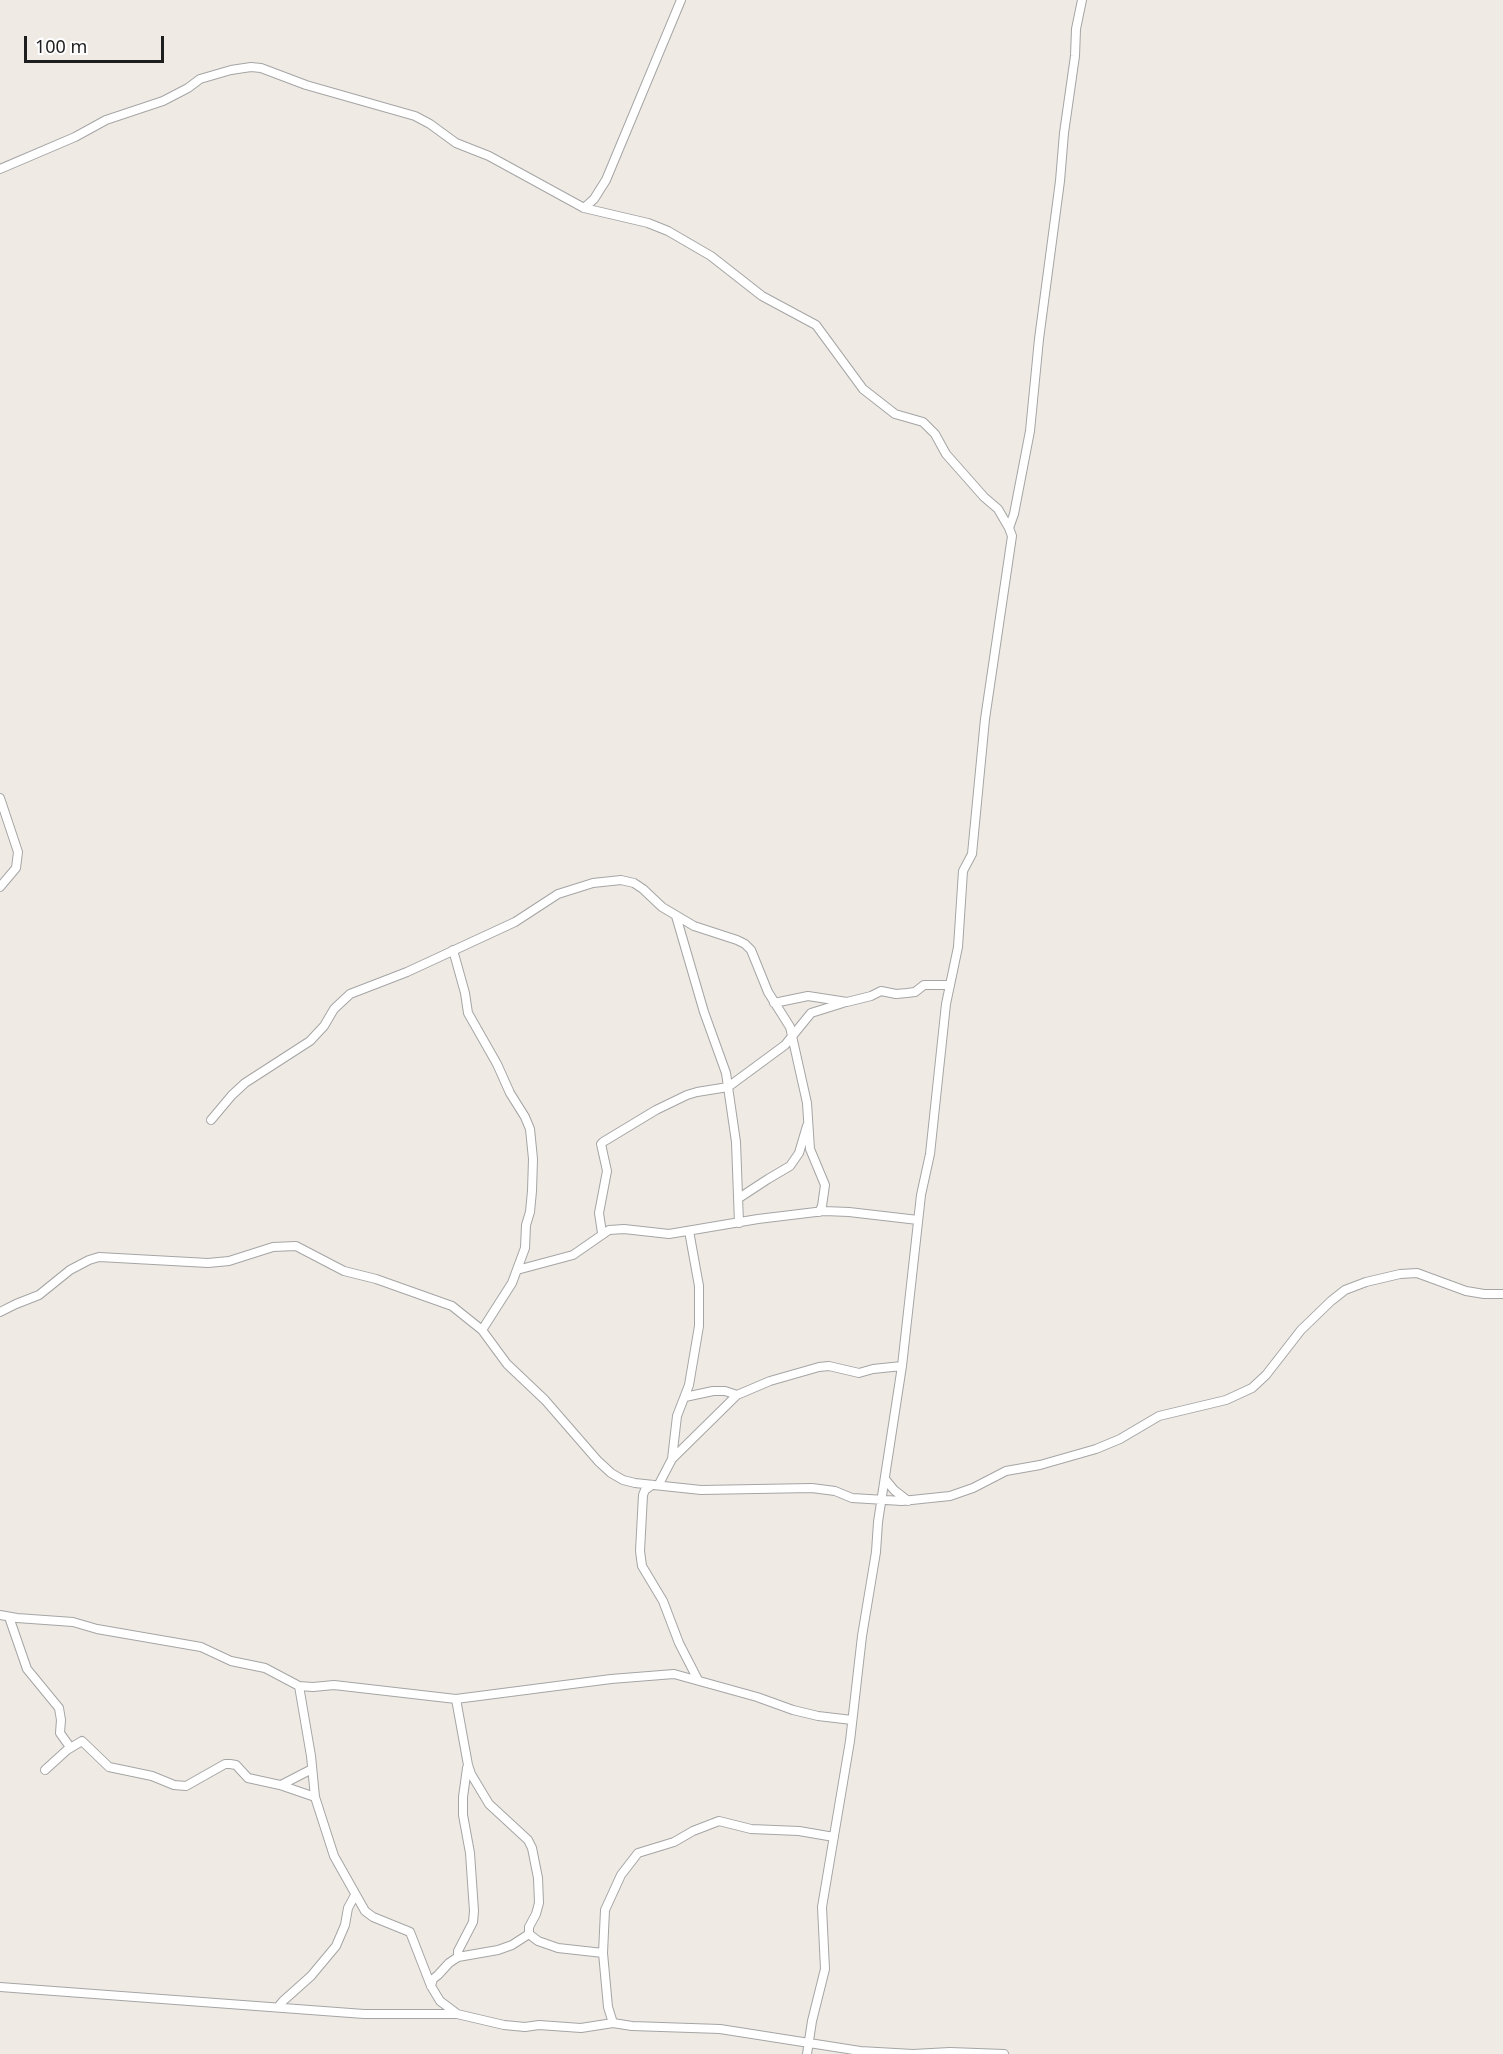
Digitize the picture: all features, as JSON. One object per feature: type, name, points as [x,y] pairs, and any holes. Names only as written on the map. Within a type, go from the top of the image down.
[{"type":"street","points":[[584,208],[594,200],[606,180],[681,0]]},
{"type":"street","points":[[1009,528],[1014,514],[1030,431],[1039,339],[1075,56],[1076,29],[1082,0]]},
{"type":"street","points":[[0,169],[75,137],[106,120],[163,101],[200,79],[231,70],[256,67],[306,85],[422,119],[456,143],[489,156],[584,208],[648,223],[668,231],[711,256],[762,296],[816,325],[863,389],[895,414],[923,422],[935,434],[946,454],[998,508],[1009,528],[1012,536],[985,718],[972,854],[963,872],[958,947],[938,1062],[930,1154],[918,1220],[902,1366],[862,1636],[848,1756],[821,1913],[825,1969],[807,2054]]},
{"type":"street","points":[[998,508],[1014,514]]},
{"type":"street","points":[[0,798],[18,852],[16,868],[0,886]]},
{"type":"street","points":[[210,1120],[245,1083],[310,1041],[324,1026],[334,1009],[350,993],[407,972],[515,922],[558,894],[593,883],[621,880],[634,883],[662,907],[694,926],[717,933],[751,950],[774,1003],[790,1027],[807,1103],[810,1149],[825,1185],[819,1212]]},
{"type":"street","points":[[676,915],[704,1012],[726,1073],[736,1142],[739,1223]]},
{"type":"street","points":[[453,950],[468,1013],[530,1129],[532,1159],[530,1212],[526,1225],[525,1248],[506,1293],[482,1330]]},
{"type":"street","points":[[602,1233],[599,1213],[607,1171],[601,1144],[603,1142],[656,1110],[687,1095],[728,1087],[792,1039],[803,1021],[812,1013],[871,996],[880,991],[896,994],[915,992],[924,985],[950,985]]},
{"type":"street","points":[[774,1003],[808,996],[843,1003]]},
{"type":"street","points":[[739,1198],[790,1166],[799,1154],[808,1123]]},
{"type":"street","points":[[517,1270],[573,1255],[609,1230],[669,1233],[819,1212],[849,1212],[918,1220]]},
{"type":"street","points":[[672,1459],[677,1416],[685,1397],[693,1366],[699,1326],[697,1271],[689,1231]]},
{"type":"street","points":[[0,1312],[39,1295],[70,1270],[99,1257],[208,1263],[230,1261],[273,1247],[296,1246],[344,1271],[441,1300],[452,1306],[482,1330],[507,1364],[545,1400],[598,1461],[623,1480],[701,1490],[812,1488],[835,1491],[852,1498],[909,1501],[950,1496],[973,1488],[1006,1471],[1040,1465],[1096,1449],[1120,1439],[1159,1416],[1226,1400],[1252,1388],[1266,1375],[1301,1330],[1330,1301],[1345,1290],[1366,1282],[1400,1274],[1417,1273],[1466,1291],[1503,1294]]},
{"type":"street","points":[[698,1680],[679,1643],[663,1601],[642,1566],[640,1551],[645,1490],[656,1485],[672,1459],[737,1395],[819,1367],[829,1366],[859,1374],[873,1369],[902,1366]]},
{"type":"street","points":[[685,1397],[713,1391],[737,1395]]},
{"type":"street","points":[[885,1479],[894,1490],[909,1501]]},
{"type":"street","points":[[70,1747],[60,1733],[59,1708],[27,1669],[4,1616],[73,1622],[97,1629],[201,1647],[231,1661],[265,1668],[299,1686],[334,1685],[456,1699],[674,1674],[757,1697],[793,1710],[852,1720]]},
{"type":"street","points":[[299,1686],[315,1797],[334,1856],[368,1914],[410,1932],[431,1986],[441,2001],[457,2014]]},
{"type":"street","points":[[456,1699],[468,1765],[489,1803],[528,1840],[532,1848],[538,1878],[538,1903],[536,1914],[529,1927],[529,1934]]},
{"type":"street","points":[[45,1770],[70,1747],[82,1741],[109,1767],[152,1776],[174,1785],[186,1786],[225,1764],[230,1764],[236,1765],[248,1778],[280,1785],[315,1797]]},
{"type":"street","points":[[458,1957],[458,1951],[473,1922],[474,1911],[470,1853],[463,1815],[468,1765]]},
{"type":"street","points":[[280,1785],[312,1770]]},
{"type":"street","points":[[613,2024],[608,2007],[603,1953],[605,1910],[607,1901],[628,1864],[641,1850],[674,1842],[693,1831],[719,1821],[751,1829],[800,1831],[834,1837]]},
{"type":"street","points":[[278,2007],[311,1976],[336,1947],[345,1925],[348,1908],[355,1894]]},
{"type":"street","points":[[529,1934],[538,1941],[558,1948],[603,1953]]},
{"type":"street","points":[[431,1986],[433,1979],[458,1957],[498,1950],[512,1945],[529,1934]]},
{"type":"street","points":[[0,1988],[364,2014],[457,2014],[504,2025],[525,2027],[539,2025],[580,2028],[613,2024],[720,2029],[871,2051],[914,2054],[950,2052],[1004,2054]]}]
